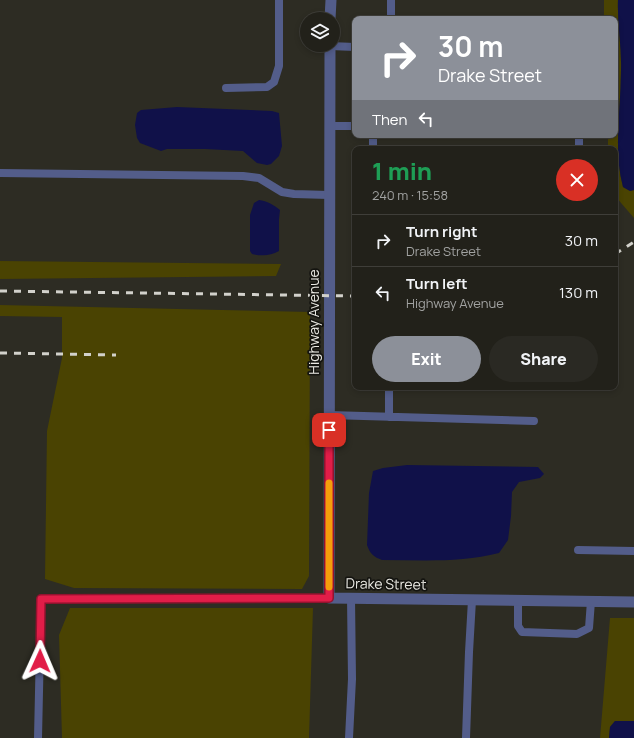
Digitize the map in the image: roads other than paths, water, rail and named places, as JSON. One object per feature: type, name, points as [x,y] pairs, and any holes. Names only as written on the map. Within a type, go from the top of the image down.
[{"type":"street","points":[[330,12],[331,0]]},
{"type":"street","name":"Highway Avenue","points":[[329,598],[330,52]]},
{"type":"street","name":"Drake Street","points":[[329,598],[634,602]]},
{"type":"lane","points":[[226,88],[267,87],[274,82],[279,66],[279,0]]},
{"type":"lane","points":[[391,0],[391,16]]},
{"type":"lane","points":[[340,46],[352,47]]},
{"type":"lane","points":[[330,126],[352,126]]},
{"type":"lane","points":[[0,173],[243,176],[260,178],[282,192],[294,194],[329,195]]},
{"type":"lane","points":[[388,417],[389,390]]},
{"type":"lane","points":[[329,415],[534,421]]},
{"type":"lane","points":[[578,550],[634,551]]},
{"type":"lane","name":"Drake Street","points":[[38,738],[41,599],[329,598]]},
{"type":"lane","points":[[349,738],[352,680],[351,598]]},
{"type":"lane","points":[[466,738],[472,600]]},
{"type":"lane","points":[[518,600],[518,626],[522,632],[577,634],[589,628],[591,601]]},
{"type":"railway","points":[[618,252],[634,242]]},
{"type":"railway","points":[[0,291],[352,296]]},
{"type":"railway","points":[[0,353],[116,355]]}]
